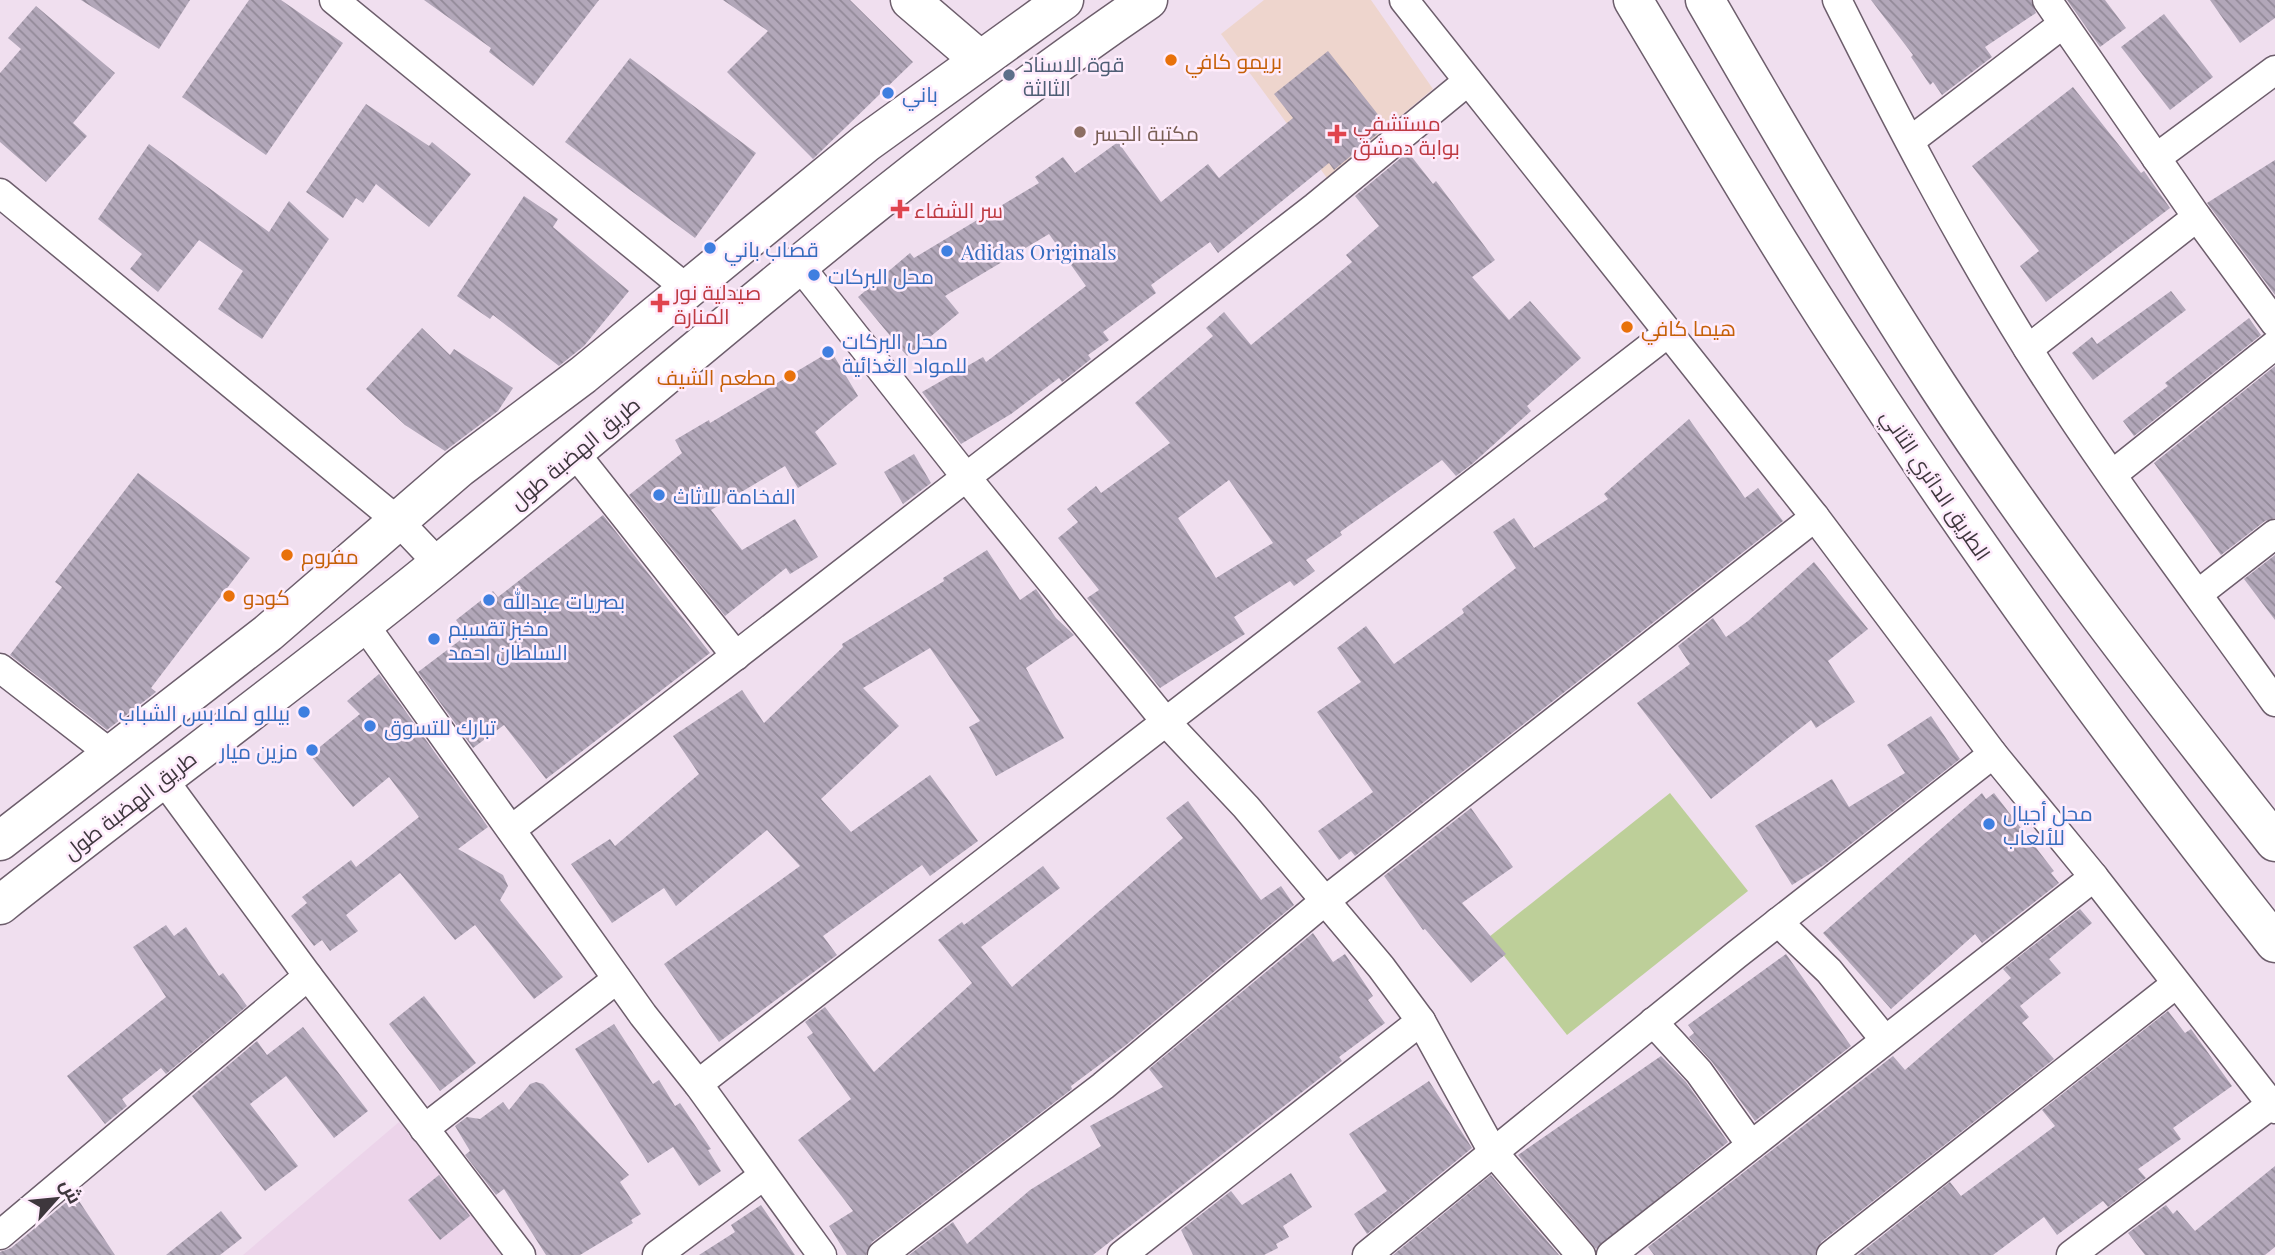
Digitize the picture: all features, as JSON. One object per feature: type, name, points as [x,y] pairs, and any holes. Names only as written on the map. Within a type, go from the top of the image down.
[{"type":"main road","points":[[910,0],[980,60]]},
{"type":"main road","name":"طريق الهضبة طول","points":[[0,905],[439,564],[799,265],[1067,55],[1148,0]]},
{"type":"main road","name":"الطريق الدائري الثاني","points":[[1633,0],[1855,362],[1987,558],[2145,779],[2275,943]]},
{"type":"main road","points":[[1705,0],[1766,106],[1938,386],[2048,543],[2196,743],[2275,842]]},
{"type":"main road","points":[[0,841],[268,633],[459,468],[583,375],[866,142],[1056,4]]},
{"type":"street","points":[[334,0],[687,289]]},
{"type":"street","points":[[1837,0],[1910,141],[2028,349],[2275,702]]},
{"type":"street","points":[[2047,0],[2197,217],[2275,323]]},
{"type":"street","points":[[1412,7],[1815,517],[1993,754],[2094,877],[2273,1107],[2071,1255]]},
{"type":"street","points":[[1910,141],[2063,24]]},
{"type":"street","points":[[2156,158],[2275,70]]},
{"type":"street","points":[[512,829],[1315,207],[1468,81]]},
{"type":"street","points":[[0,193],[399,522],[439,564]]},
{"type":"street","points":[[2028,349],[2197,217]]},
{"type":"street","points":[[799,265],[966,477],[1166,722],[1246,807],[1326,900],[1421,1021],[1493,1152],[1581,1255]]},
{"type":"street","points":[[698,1084],[1668,333]]},
{"type":"street","points":[[2113,474],[2275,345]]},
{"type":"street","points":[[574,452],[736,656]]},
{"type":"street","points":[[882,1255],[1103,1086],[1326,900],[1815,517]]},
{"type":"street","points":[[2198,594],[2275,534]]},
{"type":"street","points":[[363,623],[617,979],[698,1084],[822,1255]]},
{"type":"street","points":[[0,668],[111,754]]},
{"type":"street","points":[[1367,1255],[1653,1022],[1993,754]]},
{"type":"street","points":[[163,779],[308,976],[521,1255]]},
{"type":"street","points":[[1611,1255],[2094,877]]},
{"type":"street","points":[[1778,922],[1829,971],[1885,1040]]},
{"type":"street","points":[[0,1235],[308,976]]},
{"type":"street","points":[[424,1129],[617,979]]},
{"type":"street","points":[[1831,1255],[2176,984]]},
{"type":"street","points":[[1122,1255],[1421,1021]]},
{"type":"street","points":[[1653,1022],[1699,1072],[1751,1145]]},
{"type":"street","points":[[667,1252],[764,1176]]},
{"type":"shaded area","name":"مستشفي بوابة دمشق","points":[[1264,0],[1371,0],[1433,89],[1327,178],[1221,34]]},
{"type":"shaded area","points":[[399,1122],[503,1255],[243,1255]]},
{"type":"green space","points":[[1670,793],[1748,891],[1567,1035],[1489,937]]},
{"type":"building","points":[[81,0],[190,0],[159,49]]},
{"type":"building","points":[[249,0],[281,0],[343,43],[266,155],[182,97]]},
{"type":"building","points":[[424,0],[599,0],[533,86],[489,52],[491,48]]},
{"type":"building","points":[[723,0],[850,0],[913,62],[813,159],[727,72],[768,31]]},
{"type":"building","points":[[1871,0],[2031,0],[2036,13],[1985,47],[1992,57],[1942,95],[1933,82],[1930,85],[1911,57],[1913,55]]},
{"type":"building","points":[[2067,0],[2105,0],[2126,28],[2100,47]]},
{"type":"building","points":[[2210,0],[2275,0],[2275,18],[2240,43]]},
{"type":"building","points":[[36,6],[115,73],[73,123],[87,136],[46,182],[0,142],[0,73],[21,49],[8,38]]},
{"type":"building","points":[[2164,14],[2213,77],[2170,110],[2121,47]]},
{"type":"building","points":[[1328,51],[1387,126],[1334,170],[1329,163],[1218,253],[1210,242],[1151,285],[1156,293],[1103,332],[1109,340],[1088,355],[1091,359],[1062,382],[1059,378],[1011,414],[961,444],[922,392],[983,357],[986,362],[1086,286],[1049,234],[945,296],[959,313],[907,356],[858,297],[910,253],[914,258],[1039,183],[1035,177],[1063,157],[1075,173],[1118,142],[1161,202],[1208,164],[1219,178],[1293,118],[1274,94]]},
{"type":"building","points":[[630,58],[756,153],[695,238],[565,142]]},
{"type":"building","points":[[2073,87],[2141,173],[2144,171],[2170,208],[2046,302],[2020,266],[2039,251],[1972,166]]},
{"type":"building","points":[[366,104],[429,146],[432,142],[471,174],[429,227],[376,184],[363,203],[356,198],[343,218],[306,192]]},
{"type":"building","points":[[149,144],[269,232],[289,201],[329,239],[262,339],[218,309],[243,271],[199,240],[158,292],[130,269],[142,254],[98,219]]},
{"type":"building","points":[[1408,152],[1433,184],[1436,181],[1495,260],[1472,277],[1509,320],[1530,301],[1581,358],[1527,406],[1531,411],[1472,464],[1456,476],[1442,460],[1340,532],[1342,535],[1306,560],[1315,571],[1294,586],[1290,581],[1234,617],[1245,634],[1160,688],[1087,598],[1099,590],[1058,538],[1078,522],[1067,509],[1096,486],[1101,493],[1170,443],[1135,403],[1213,336],[1206,328],[1224,312],[1251,345],[1352,262],[1346,255],[1379,226],[1355,196]],"holes":[[[1229,480],[1273,543],[1216,578],[1178,518]]]},
{"type":"building","points":[[2275,160],[2275,295],[2207,203]]},
{"type":"building","points":[[524,196],[558,219],[553,227],[629,291],[584,346],[559,366],[493,315],[490,319],[457,296]]},
{"type":"building","points":[[2171,291],[2186,310],[2093,380],[2072,353],[2092,337],[2097,344]]},
{"type":"building","points":[[2249,318],[2261,335],[2134,436],[2123,421],[2168,386],[2165,383]]},
{"type":"building","points":[[422,328],[450,355],[454,349],[513,388],[498,411],[445,451],[405,425],[366,389]]},
{"type":"building","points":[[831,351],[858,396],[815,432],[837,464],[798,488],[785,466],[711,510],[742,550],[795,519],[818,557],[790,574],[786,568],[725,616],[629,495],[682,453],[675,440],[709,420],[710,423]]},
{"type":"building","points":[[2275,366],[2275,518],[2265,521],[2221,555],[2154,463]]},
{"type":"building","points":[[1689,419],[1745,498],[1758,488],[1783,521],[1355,856],[1351,851],[1339,860],[1318,831],[1373,792],[1317,712],[1361,682],[1337,648],[1366,626],[1394,664],[1464,613],[1462,609],[1516,568],[1493,532],[1514,518],[1534,548],[1608,499],[1604,494]]},
{"type":"building","points":[[914,454],[931,483],[903,504],[884,472]]},
{"type":"building","points":[[138,473],[250,558],[151,688],[156,692],[107,730],[10,655],[62,587],[55,582]]},
{"type":"building","points":[[603,515],[710,653],[546,779],[504,725],[473,748],[418,672],[467,635],[456,620],[493,591],[498,597]]},
{"type":"building","points":[[987,550],[1020,600],[1036,589],[1056,618],[1074,635],[1026,668],[1064,738],[996,776],[969,727],[980,721],[930,648],[863,688],[899,726],[821,799],[851,832],[930,775],[978,841],[930,876],[922,865],[823,936],[837,955],[719,1042],[664,964],[800,866],[767,830],[676,906],[664,888],[612,923],[571,864],[610,839],[615,846],[699,774],[673,736],[742,690],[764,723],[843,647],[842,644],[944,581],[943,578]]},
{"type":"building","points":[[2275,555],[2275,620],[2244,579]]},
{"type":"building","points":[[1814,562],[1868,629],[1828,661],[1855,702],[1816,728],[1811,720],[1711,799],[1637,703],[1690,664],[1678,646],[1713,618],[1726,637]]},
{"type":"building","points":[[379,674],[488,827],[458,849],[503,875],[508,886],[500,900],[563,977],[534,999],[475,925],[455,940],[400,873],[346,915],[358,931],[330,951],[322,940],[314,946],[291,916],[307,903],[302,897],[351,860],[356,867],[419,817],[389,777],[353,807],[310,755],[360,714],[347,701]]},
{"type":"building","points":[[1931,716],[1960,759],[1824,865],[1792,885],[1755,826],[1832,779],[1849,807],[1905,773],[1887,745]]},
{"type":"building","points":[[1982,793],[1986,799],[1994,793],[2054,871],[2051,873],[2059,883],[1982,943],[1975,934],[1891,1009],[1823,933]]},
{"type":"building","points":[[1188,801],[1261,900],[1281,886],[1294,905],[1126,1045],[1071,1086],[1072,1089],[872,1242],[866,1255],[847,1255],[829,1226],[853,1211],[798,1140],[851,1099],[807,1037],[813,1033],[805,1022],[825,1007],[874,1072],[972,983],[938,940],[962,922],[964,925],[1043,866],[1060,888],[981,947],[1012,987],[1183,838],[1166,818]]},
{"type":"building","points":[[1471,808],[1513,867],[1462,903],[1506,954],[1471,983],[1425,929],[1423,930],[1384,876]]},
{"type":"building","points":[[2080,909],[2092,923],[2049,959],[2061,973],[2020,1006],[2029,1017],[2022,1023],[2054,1059],[1821,1242],[1815,1255],[1654,1255],[1648,1247],[1893,1056],[1905,1070],[2011,978],[2003,969]]},
{"type":"building","points":[[166,925],[174,936],[186,927],[219,976],[223,973],[247,1006],[166,1074],[161,1068],[122,1099],[127,1106],[105,1124],[67,1076],[166,997],[133,947]]},
{"type":"building","points":[[1313,933],[1333,962],[1345,954],[1373,996],[1368,1000],[1385,1023],[1339,1057],[1342,1061],[1093,1255],[909,1255],[953,1222],[967,1244],[1030,1190],[1101,1146],[1090,1126],[1163,1087],[1149,1069]]},
{"type":"building","points":[[1786,954],[1851,1046],[1755,1121],[1712,1062],[1689,1037],[1694,1033],[1688,1025]]},
{"type":"building","points":[[424,996],[476,1063],[440,1091],[389,1024]]},
{"type":"building","points":[[2168,1011],[2185,1033],[2191,1029],[2232,1086],[2173,1128],[2181,1139],[2138,1169],[2146,1178],[2108,1207],[2103,1201],[2057,1235],[2044,1217],[1993,1255],[1858,1255],[1950,1182],[1961,1196],[2055,1126],[2042,1110]]},
{"type":"building","points":[[614,1024],[653,1084],[659,1080],[675,1106],[680,1103],[711,1149],[708,1150],[721,1171],[699,1186],[673,1147],[648,1163],[575,1049]]},
{"type":"building","points":[[303,1027],[368,1111],[334,1138],[286,1076],[250,1104],[298,1166],[265,1191],[192,1096],[257,1041],[267,1055]]},
{"type":"building","points":[[1661,1056],[1686,1082],[1728,1142],[1596,1249],[1518,1155]]},
{"type":"building","points":[[1429,1081],[1472,1148],[1367,1234],[1354,1214],[1387,1191],[1349,1134]]},
{"type":"building","points":[[530,1084],[543,1084],[629,1175],[620,1182],[641,1214],[631,1220],[633,1223],[580,1255],[546,1255],[504,1189],[496,1195],[465,1155],[470,1151],[455,1126],[467,1117],[480,1119],[503,1102],[509,1110]]},
{"type":"building","points":[[2275,1166],[2275,1247],[2265,1255],[2145,1255],[2128,1233],[2166,1205],[2173,1214],[2177,1210],[2195,1231]]},
{"type":"building","points":[[1291,1173],[1312,1207],[1283,1226],[1289,1237],[1276,1244],[1278,1248],[1264,1255],[1193,1255],[1181,1230],[1231,1191],[1242,1205]]},
{"type":"building","points":[[439,1175],[470,1216],[440,1240],[408,1200]]},
{"type":"building","points":[[1491,1175],[1559,1255],[1393,1255]]},
{"type":"building","points":[[75,1195],[115,1255],[0,1255],[0,1252],[11,1248]]},
{"type":"building","points":[[761,1205],[795,1255],[699,1255],[735,1232],[731,1225]]},
{"type":"building","points":[[221,1211],[242,1238],[220,1255],[166,1255]]},
{"type":"place","name":"بريمو كافي","points":[[1171,60]]},
{"type":"place","name":"قوة الاسناد الثالثة","points":[[1009,75]]},
{"type":"place","name":"باني","points":[[888,93]]},
{"type":"place","name":"مكتبة الجسر","points":[[1080,132]]},
{"type":"place","name":"مستشفي بوابة دمشق","points":[[1337,134]]},
{"type":"place","name":"سر الشفاء","points":[[900,209]]},
{"type":"place","name":"قصاب باني","points":[[710,248]]},
{"type":"place","name":"Adidas Originals","points":[[947,251]]},
{"type":"place","name":"محل البركات","points":[[814,275]]},
{"type":"place","name":"صيدلية نور المنارة","points":[[660,303]]},
{"type":"place","name":"هيما كافي","points":[[1627,327]]},
{"type":"place","name":"محل البركات للمواد الغذائية","points":[[828,352]]},
{"type":"place","name":"مطعم الشيف","points":[[790,376]]},
{"type":"place","name":"الفخامة للاثاث","points":[[659,495]]},
{"type":"place","name":"مفروم","points":[[287,555]]},
{"type":"place","name":"كودو","points":[[229,596]]},
{"type":"place","name":"بصريات عبدالله","points":[[489,600]]},
{"type":"place","name":"مخبز تقسيم السلطان احمد","points":[[434,639]]},
{"type":"place","name":"بيللو لملابس الشباب","points":[[304,712]]},
{"type":"place","name":"تبارك للتسوق","points":[[370,726]]},
{"type":"place","name":"مزين ميار","points":[[312,750]]},
{"type":"place","name":"محل أجيال للألعاب","points":[[1989,824]]}]
